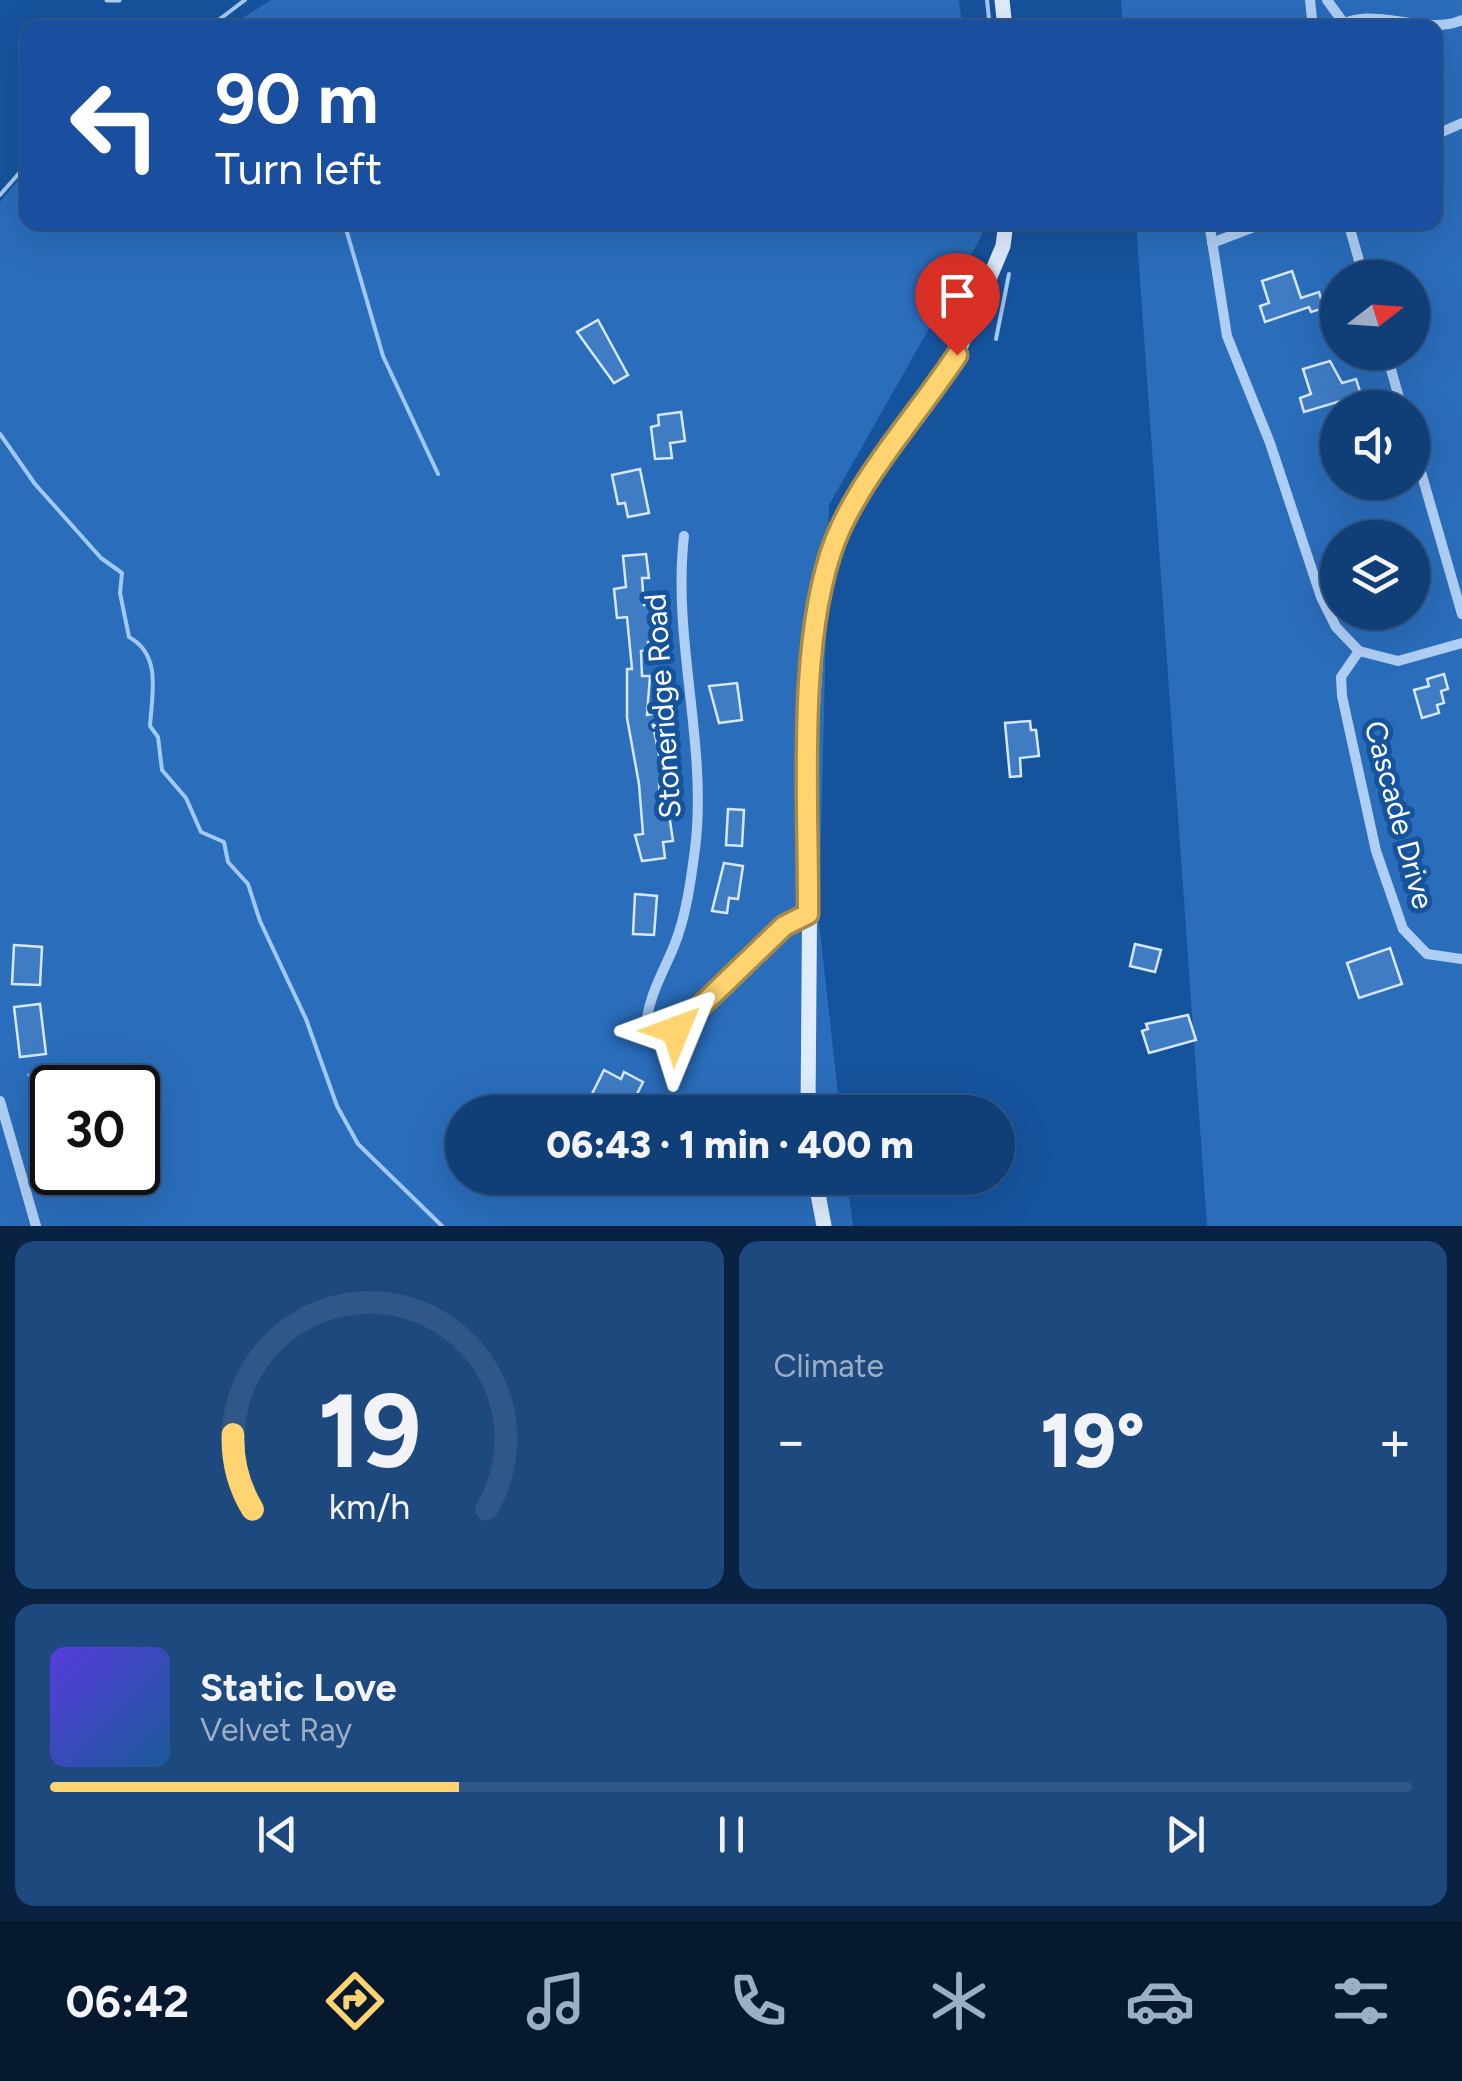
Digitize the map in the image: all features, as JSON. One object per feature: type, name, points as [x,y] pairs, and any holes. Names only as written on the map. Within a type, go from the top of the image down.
[{"type":"main road","points":[[808,1095],[812,662],[819,602],[836,540],[870,479],[957,355],[1003,246],[1005,230]]},
{"type":"main road","points":[[818,1195],[824,1226]]},
{"type":"street","points":[[1210,230],[1227,336],[1244,387],[1270,442],[1321,597],[1336,627],[1359,650],[1398,661],[1462,643]]},
{"type":"street","points":[[1212,243],[1246,230]]},
{"type":"street","points":[[1350,230],[1359,260]]},
{"type":"street","points":[[1429,500],[1462,614]]},
{"type":"street","name":"Stoneridge Road","points":[[684,536],[678,586],[697,814],[684,911],[675,944],[648,1005],[646,1024],[657,1036],[676,1030],[784,926],[808,914]]},
{"type":"street","name":"Cascade Drive","points":[[1359,650],[1341,677],[1342,696],[1376,851],[1403,929],[1427,954],[1462,959]]},
{"type":"street","points":[[0,1101],[36,1226]]},
{"type":"lane","points":[[107,0],[119,0]]},
{"type":"shaded area","points":[[271,0],[959,0],[961,20],[239,20]]},
{"type":"shaded area","points":[[1121,0],[1462,0],[1462,1226],[1207,1226],[1136,230],[1442,230],[1442,20],[1122,20]]},
{"type":"shaded area","points":[[20,178],[20,230],[982,230],[829,505],[819,922],[838,1095],[445,1095],[445,1195],[849,1195],[853,1226],[0,1226],[0,202]]},
{"type":"building","points":[[1292,271],[1301,298],[1319,292],[1320,309],[1311,312],[1309,307],[1265,322],[1260,306],[1269,303],[1262,281]]},
{"type":"building","points":[[598,320],[628,375],[614,383],[577,332]]},
{"type":"building","points":[[1320,364],[1320,370],[1335,370],[1342,383],[1356,379],[1359,390],[1320,390],[1320,407],[1304,412],[1300,398],[1311,394],[1303,369]]},
{"type":"building","points":[[681,412],[685,441],[670,443],[672,458],[655,459],[651,427],[659,425],[658,415]]},
{"type":"building","points":[[640,469],[649,513],[628,517],[625,503],[618,504],[612,475]]},
{"type":"building","points":[[646,554],[649,578],[642,578],[644,605],[652,604],[655,641],[648,642],[649,650],[641,651],[642,676],[650,676],[647,715],[657,713],[659,724],[653,725],[664,780],[659,781],[660,802],[667,801],[673,841],[663,842],[665,858],[642,861],[635,835],[643,834],[639,784],[627,718],[627,669],[632,669],[627,617],[617,618],[614,589],[626,587],[623,556]]},
{"type":"building","points":[[1444,674],[1448,689],[1441,691],[1444,703],[1437,705],[1439,713],[1422,718],[1414,690],[1429,686],[1427,679]]},
{"type":"building","points":[[737,683],[742,720],[719,723],[709,686]]},
{"type":"building","points":[[1030,721],[1031,730],[1036,730],[1039,756],[1020,758],[1021,776],[1010,777],[1005,723]]},
{"type":"building","points":[[728,809],[744,810],[742,846],[726,845]]},
{"type":"building","points":[[724,863],[743,866],[738,899],[729,898],[727,913],[712,911]]},
{"type":"building","points":[[635,894],[657,896],[654,935],[633,934]]},
{"type":"building","points":[[1135,944],[1161,950],[1155,972],[1130,966]]},
{"type":"building","points":[[14,945],[42,947],[40,985],[12,984]]},
{"type":"building","points":[[1390,948],[1402,984],[1359,998],[1347,963]]},
{"type":"building","points":[[40,1004],[46,1054],[20,1057],[14,1007]]},
{"type":"building","points":[[1188,1015],[1196,1040],[1149,1053],[1142,1031],[1148,1029],[1146,1024]]},
{"type":"building","points":[[604,1070],[621,1079],[624,1072],[643,1082],[636,1095],[592,1095]]},
{"type":"waterway","points":[[219,20],[245,0]]},
{"type":"waterway","points":[[987,0],[989,20]]},
{"type":"waterway","points":[[0,195],[20,172]]},
{"type":"waterway","points":[[346,230],[383,356],[438,474]]},
{"type":"waterway","points":[[996,339],[1009,274]]},
{"type":"waterway","points":[[0,434],[35,484],[101,558],[122,573],[120,593],[129,637],[151,665],[150,726],[158,737],[162,770],[186,798],[201,832],[224,842],[228,862],[248,884],[260,921],[306,1019],[337,1106],[358,1144],[442,1226]]},
{"type":"route","points":[[676,1030],[784,926],[808,914],[812,662],[819,602],[836,540],[870,479],[957,355]]}]
